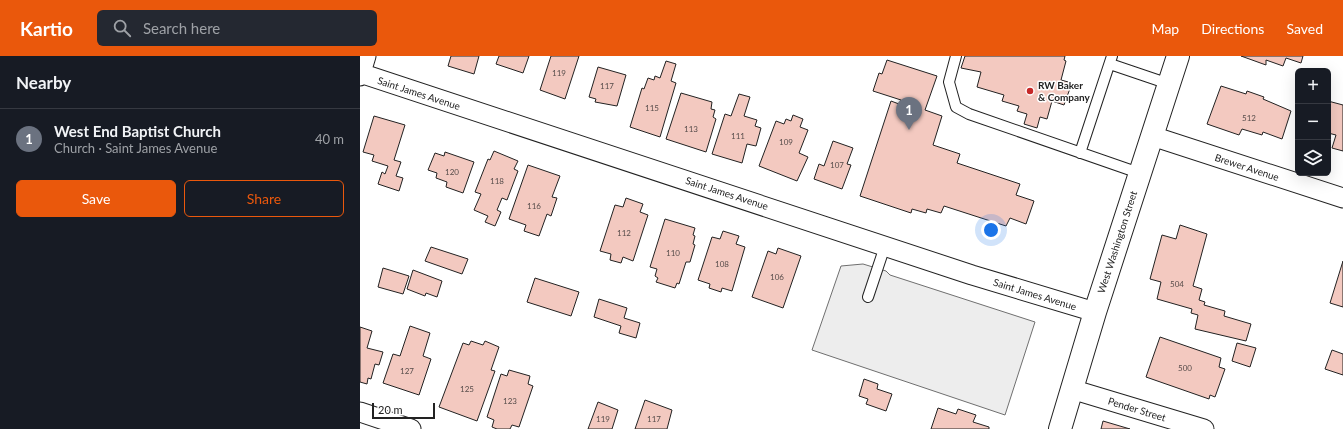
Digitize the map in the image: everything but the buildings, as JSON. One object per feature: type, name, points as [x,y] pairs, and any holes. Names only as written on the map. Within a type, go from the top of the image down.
[{"type":"main road","name":"West Washington Street","points":[[1060,429],[1095,312],[1178,56]]},
{"type":"street","name":"Saint James Avenue","points":[[362,70],[885,246],[1095,312]]},
{"type":"street","name":"Brewer Avenue","points":[[1152,136],[1343,198]]},
{"type":"street","name":"Pender Street","points":[[1071,389],[1204,429]]},
{"type":"street","points":[[360,412],[411,429]]},
{"type":"lane","points":[[956,56],[949,82],[956,108],[969,114],[1140,174]]},
{"type":"lane","points":[[1080,153],[1111,60],[1169,84]]},
{"type":"lane","points":[[868,297],[885,246]]},
{"type":"shaded area","points":[[863,264],[886,271],[890,275],[1035,322],[1005,415],[812,350],[841,266]]},
{"type":"place","name":"RW Baker & Company","points":[[1030,91]]},
{"type":"place","name":"West End Baptist Church","points":[[909,130]]}]
